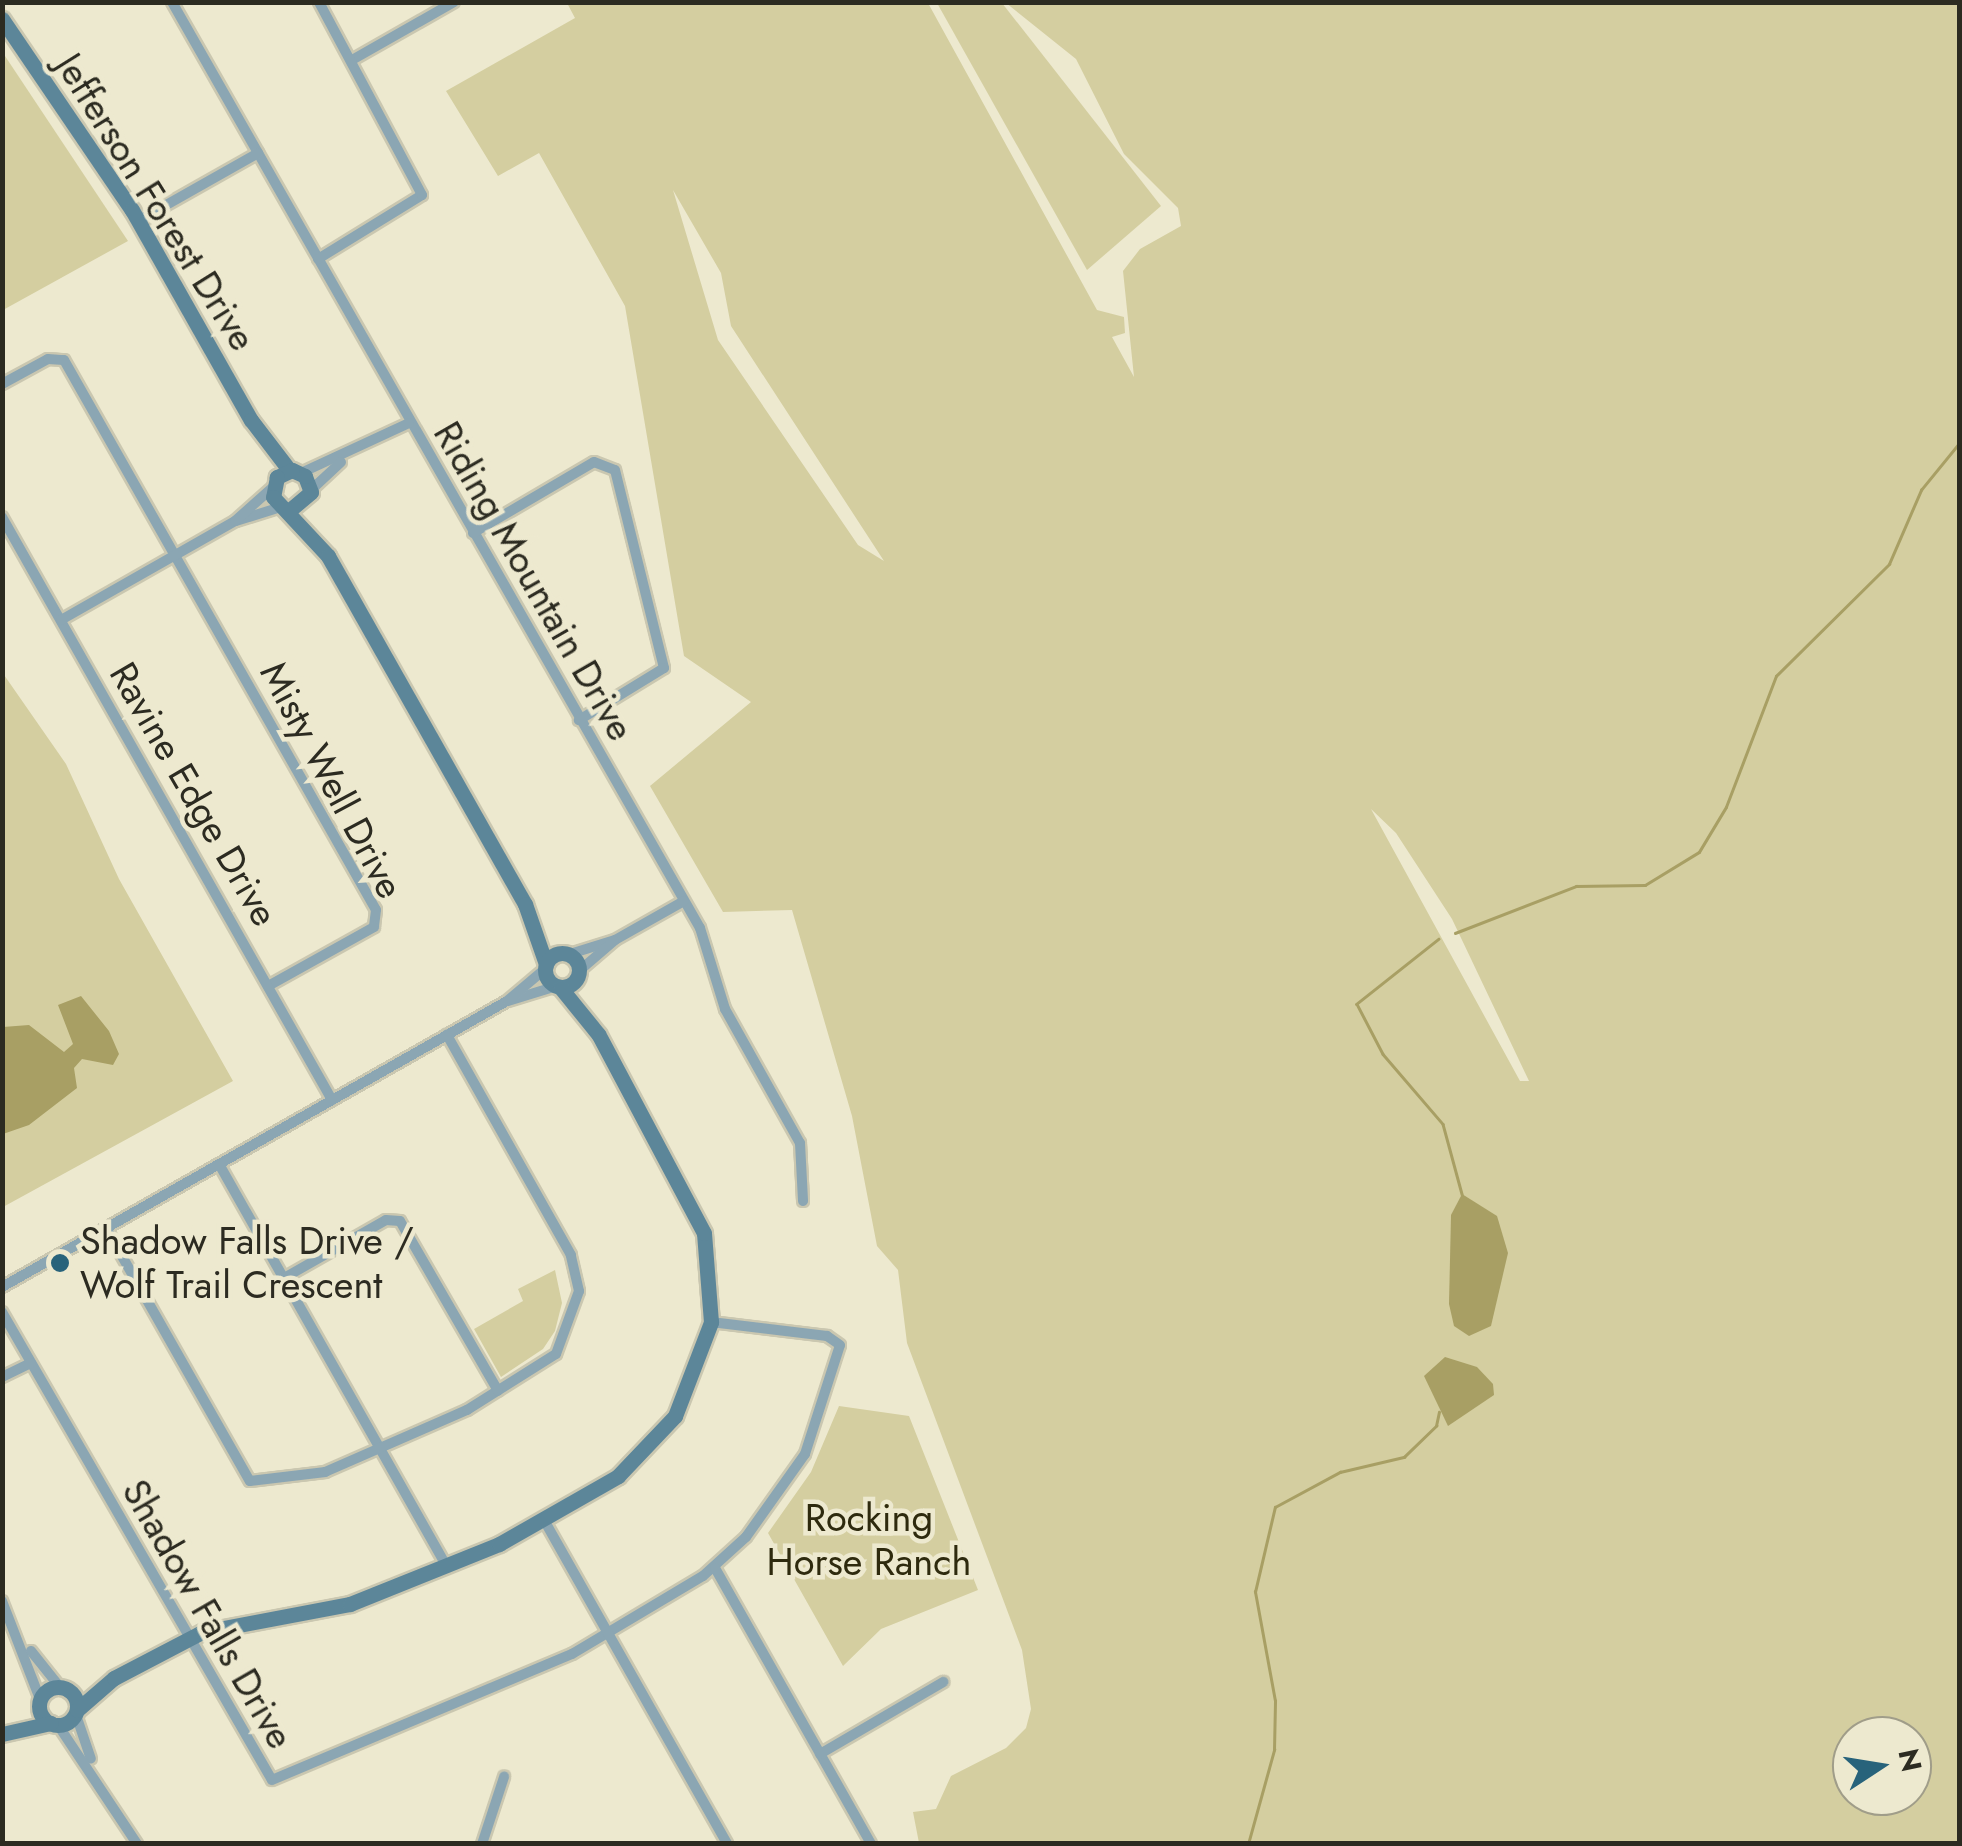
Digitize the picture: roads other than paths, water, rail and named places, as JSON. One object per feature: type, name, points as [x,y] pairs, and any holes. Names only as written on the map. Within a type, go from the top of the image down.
[{"type":"street","name":"Riding Mountain Drive","points":[[172,2],[708,943],[725,1009],[800,1144],[803,1201]]},
{"type":"street","points":[[318,260],[422,195],[319,2]]},
{"type":"street","points":[[352,60],[454,2]]},
{"type":"street","name":"Jefferson Forest Drive","points":[[3,15],[138,221],[251,420],[273,484],[286,508]]},
{"type":"street","points":[[138,221],[258,153]]},
{"type":"street","points":[[2,384],[61,357],[175,556]]},
{"type":"street","name":"Jefferson Forest Drive","points":[[251,420],[310,494]]},
{"type":"street","points":[[61,620],[235,522],[286,508],[310,494],[342,461],[410,422]]},
{"type":"street","points":[[235,522],[273,484],[296,472],[342,461]]},
{"type":"street","points":[[473,533],[594,462],[615,470],[664,668],[579,720]]},
{"type":"street","points":[[310,494],[328,556]]},
{"type":"street","points":[[286,508],[328,556],[525,904],[568,954],[579,974],[598,1034]]},
{"type":"street","name":"Ravine Edge Drive","points":[[2,517],[332,1100]]},
{"type":"street","name":"Misty Well Drive","points":[[175,556],[376,910],[374,926],[268,986]]},
{"type":"street","points":[[2,1287],[507,1001],[559,986],[579,974],[615,940],[684,900]]},
{"type":"street","points":[[2,1732],[54,1724],[76,1712],[114,1678],[188,1639],[242,1620],[350,1604],[446,1566],[544,1520],[618,1476],[656,1441],[693,1384],[710,1322],[710,1264],[697,1213],[598,1034],[545,966],[525,904]]},
{"type":"street","points":[[507,1001],[545,966],[568,954],[615,940]]},
{"type":"street","points":[[106,1228],[245,1477],[306,1478],[380,1449],[498,1392],[562,1346],[575,1318],[578,1278],[446,1035]]},
{"type":"street","points":[[219,1164],[446,1566]]},
{"type":"street","points":[[284,1278],[386,1220],[400,1221],[498,1392]]},
{"type":"street","name":"Shadow Falls Drive","points":[[2,1312],[272,1780],[609,1633]]},
{"type":"street","points":[[609,1633],[715,1568],[797,1468],[840,1352],[828,1336],[710,1322]]},
{"type":"street","points":[[2,1377],[30,1363]]},
{"type":"street","points":[[544,1520],[728,1844]]},
{"type":"street","points":[[715,1568],[871,1844]]},
{"type":"street","points":[[2,1601],[23,1644],[40,1701],[96,1774],[137,1844]]},
{"type":"street","points":[[23,1644],[63,1687],[76,1712],[96,1774]]},
{"type":"street","points":[[2,1732],[63,1687],[114,1678]]},
{"type":"street","points":[[820,1754],[944,1682]]},
{"type":"street","points":[[482,1844],[504,1778]]},
{"type":"waterway","points":[[1455,933],[1576,886],[1645,885],[1699,852],[1726,807],[1776,676],[1889,564],[1921,490],[1960,442]]},
{"type":"waterway","points":[[1439,939],[1357,1004],[1383,1054],[1443,1124],[1462,1194]]},
{"type":"waterway","points":[[1248,1844],[1274,1750],[1275,1701],[1255,1592],[1275,1507],[1340,1472],[1404,1457],[1436,1426],[1439,1412]]},
{"type":"place","name":"Shadow Falls Drive / Wolf Trail Crescent","points":[[60,1263]]},
{"type":"park label","name":"Rocking Horse Ranch","points":[[869,1540]]}]
